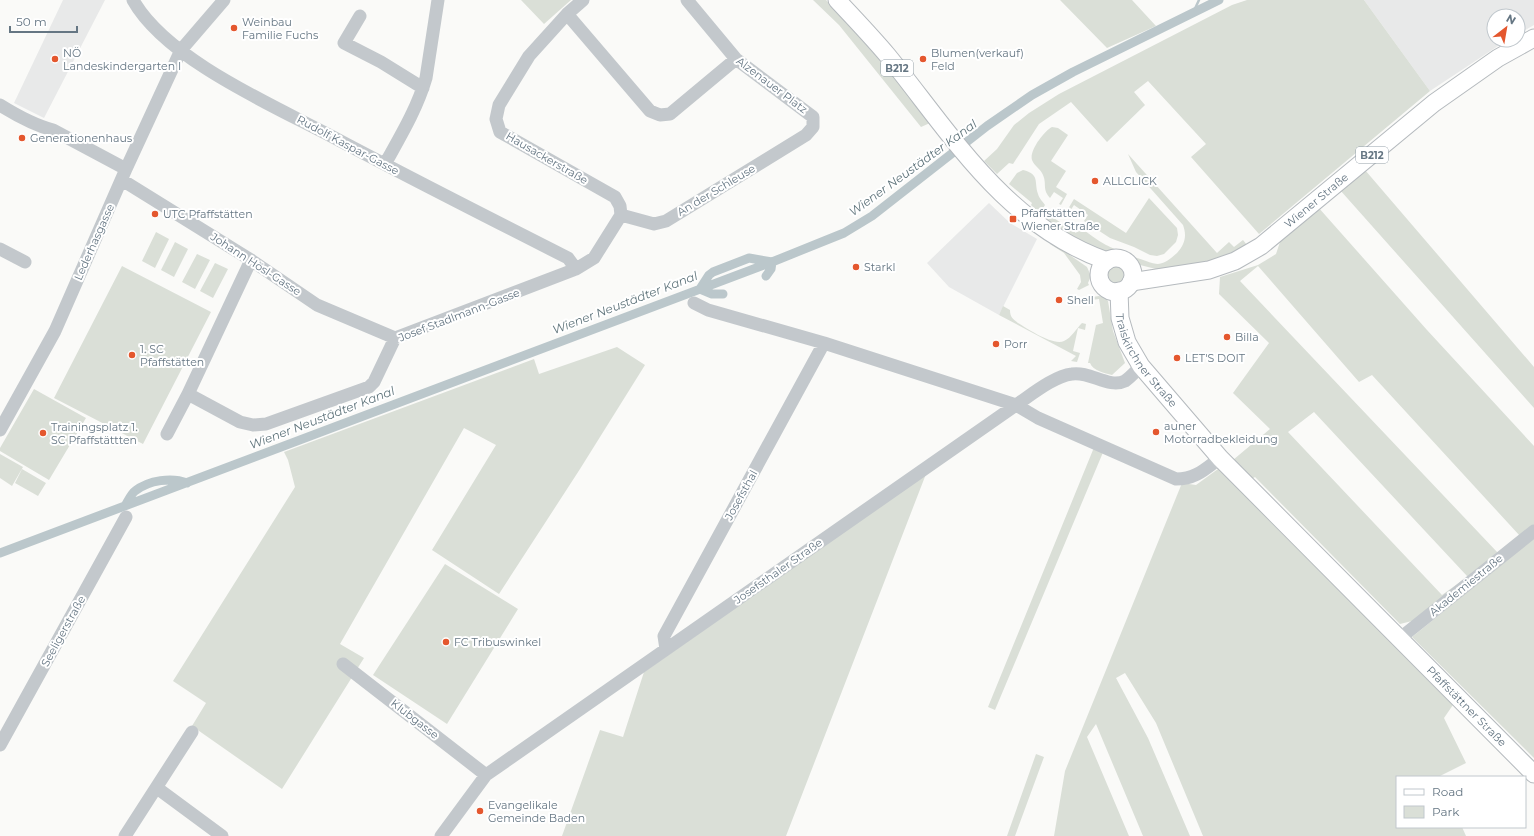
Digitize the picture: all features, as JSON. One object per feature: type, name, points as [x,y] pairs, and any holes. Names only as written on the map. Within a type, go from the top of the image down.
[{"type":"main road","name":"Wiener Straße","points":[[837,0],[888,56],[952,140],[995,187],[1018,209],[1103,266]]},
{"type":"main road","name":"Wiener Straße","points":[[1127,280],[1123,260],[1112,258],[1103,266],[1099,277],[1101,283],[1106,289],[1112,291],[1127,280],[1162,277],[1209,270],[1235,261],[1261,246],[1434,103],[1498,58],[1534,38]]},
{"type":"main road","name":"Traiskirchner Straße","points":[[1127,280],[1120,318],[1127,342],[1141,366],[1220,458],[1399,639]]},
{"type":"main road","name":"Pfaffstättner Straße","points":[[1399,639],[1534,774]]},
{"type":"street","name":"Rudolf Kaspar-Gasse","points":[[133,0],[139,10],[155,29],[200,64],[238,87],[568,258],[576,269]]},
{"type":"street","name":"Lederhasgasse","points":[[0,430],[55,332],[124,174],[181,50],[224,0]]},
{"type":"street","points":[[385,164],[414,110],[423,88],[426,78],[438,0]]},
{"type":"street","name":"Hausackerstraße","points":[[583,0],[567,14],[530,56],[498,106],[496,119],[500,132],[615,197],[620,206],[621,215]]},
{"type":"street","name":"Alzenauer Platz","points":[[687,0],[736,59],[813,117],[812,127],[806,135]]},
{"type":"street","points":[[567,14],[650,111],[660,114],[670,114],[736,59]]},
{"type":"street","points":[[360,16],[344,43],[381,62],[423,88]]},
{"type":"street","name":"Johann Hösl-Gasse","points":[[0,105],[42,127],[53,130],[124,174],[317,305],[395,338]]},
{"type":"street","name":"An der Schleuse","points":[[621,215],[654,224],[666,221],[806,135]]},
{"type":"street","points":[[576,269],[594,258],[621,215]]},
{"type":"street","points":[[0,249],[25,262]]},
{"type":"street","points":[[167,434],[188,394],[251,260]]},
{"type":"street","name":"Josef Stadlmann-Gasse","points":[[188,394],[240,422],[253,425],[266,424],[369,387],[374,382],[395,338],[576,269]]},
{"type":"street","points":[[694,303],[708,310],[824,343],[1016,405],[1038,418],[1176,479],[1188,479],[1220,458]]},
{"type":"street","name":"Josefsthal","points":[[666,649],[664,636],[824,343]]},
{"type":"street","name":"Josefsthaler Straße","points":[[441,836],[486,775],[1016,405],[1057,379],[1070,374],[1081,373],[1117,384],[1126,380],[1141,366]]},
{"type":"street","name":"Seeligerstraße","points":[[0,745],[126,517]]},
{"type":"street","name":"Akademiestraße","points":[[1399,639],[1534,531]]},
{"type":"street","name":"Klubgasse","points":[[343,664],[486,775]]},
{"type":"street","points":[[125,836],[192,732]]},
{"type":"street","points":[[157,788],[222,836]]},
{"type":"shaded area","name":"NÖ Landeskindergarten I","points":[[63,0],[105,0],[44,118],[14,103]]},
{"type":"shaded area","points":[[1364,0],[1534,0],[1534,25],[1526,30],[1526,8],[1486,8],[1486,48],[1495,48],[1430,91]]},
{"type":"shaded area","points":[[989,203],[1010,223],[1037,239],[999,315],[949,287],[927,263]]},
{"type":"green space","points":[[521,0],[571,0],[544,24]]},
{"type":"green space","points":[[813,0],[826,0],[865,40],[930,123],[921,127],[839,25]]},
{"type":"green space","points":[[1060,0],[1132,0],[1156,26],[1107,48]]},
{"type":"green space","points":[[1247,0],[1364,0],[1430,91],[1259,234],[1191,157],[1206,144],[1148,81],[1134,92],[1145,105],[1107,142],[1071,102],[1039,124],[1013,164],[1009,163],[997,174],[984,161],[997,149],[1014,125],[1029,113],[1059,94],[1232,5]]},
{"type":"green space","points":[[1052,127],[1058,128],[1068,135],[1051,161],[1066,171],[1056,187],[1067,194],[1061,205],[1059,204],[1063,198],[1054,192],[1050,198],[1048,195],[1045,189],[1043,175],[1032,160],[1033,152],[1038,142]]},
{"type":"green space","points":[[1128,154],[1217,253],[1229,242],[1234,247],[1243,240],[1247,245],[1238,254],[1175,270],[1156,269],[1136,264],[1121,255],[1102,253],[1054,227],[1031,205],[1032,203],[1009,184],[1017,173],[1023,170],[1032,174],[1035,179],[1040,198],[1045,205],[1042,210],[1076,233],[1080,227],[1110,247],[1148,262],[1158,264],[1166,261],[1180,250],[1185,236],[1183,225],[1136,172]]},
{"type":"green space","points":[[1365,170],[1534,367],[1534,408],[1340,190]]},
{"type":"green space","points":[[1149,198],[1177,228],[1178,235],[1176,242],[1164,254],[1157,256],[1150,255],[1110,238],[1084,221],[1088,215],[1074,205],[1070,211],[1068,209],[1074,199],[1126,233]]},
{"type":"green space","points":[[1318,207],[1427,330],[1534,446],[1534,525],[1520,536],[1372,375],[1359,382],[1258,266],[1240,281],[1498,553],[1416,620],[1400,624],[1255,477],[1250,480],[1233,460],[1270,429],[1233,393],[1269,343],[1219,294],[1220,277],[1258,265],[1276,254],[1282,236]],"holes":[[[1314,412],[1467,576],[1442,595],[1288,432]]]},
{"type":"green space","points":[[156,232],[169,239],[155,268],[142,261]]},
{"type":"green space","points":[[175,242],[188,249],[174,277],[161,270]]},
{"type":"green space","points":[[1051,242],[1087,267],[1091,276],[1088,283],[1089,285],[1079,290],[1077,289],[1081,282],[1080,275],[1064,253],[1050,244]]},
{"type":"green space","points":[[197,254],[210,260],[195,289],[182,282]]},
{"type":"green space","points":[[215,263],[228,269],[213,298],[200,291]]},
{"type":"green space","points":[[1115,264],[1123,267],[1126,275],[1123,283],[1115,286],[1107,283],[1104,275],[1107,267]]},
{"type":"green space","name":"1. SC Pfaffstätten","points":[[122,266],[211,312],[143,444],[54,398]]},
{"type":"green space","points":[[1092,297],[1104,297],[1108,301],[1113,331],[1125,363],[1112,375],[1096,370],[1090,363],[1088,363],[1096,325],[1103,323],[1099,299],[1085,301]]},
{"type":"green space","points":[[1003,306],[1010,310],[1012,318],[1018,323],[1047,339],[1054,341],[1059,342],[1067,340],[1082,323],[1086,324],[1085,330],[1078,328],[1073,351],[1080,353],[1077,362],[1071,361],[1076,356],[999,315]]},
{"type":"green space","points":[[617,347],[645,365],[499,594],[432,550],[496,445],[464,428],[340,644],[364,658],[282,789],[192,726],[206,703],[173,681],[295,487],[288,460],[284,452],[534,359],[539,374]]},
{"type":"green space","name":"Trainingsplatz 1. SC Pfaffstättten","points":[[34,389],[86,418],[49,480],[0,451],[0,448]]},
{"type":"green space","points":[[1095,445],[1104,450],[995,710],[988,707]]},
{"type":"green space","points":[[0,454],[23,467],[12,486],[0,478]]},
{"type":"green space","points":[[22,469],[46,483],[38,496],[15,483]]},
{"type":"green space","points":[[1218,469],[1455,702],[1444,718],[1466,763],[1440,776],[1396,776],[1396,828],[1462,828],[1466,836],[1203,836],[1156,723],[1125,673],[1116,678],[1148,738],[1190,836],[1143,836],[1096,724],[1087,737],[1129,836],[1054,836],[1065,771],[1182,483],[1196,485]]},
{"type":"green space","points":[[926,474],[786,836],[562,836],[600,730],[623,737],[644,672]]},
{"type":"green space","points":[[1534,538],[1534,758],[1412,637]]},
{"type":"green space","name":"FC Tribuswinkel","points":[[445,564],[518,609],[447,724],[373,675]]},
{"type":"green space","points":[[1036,754],[1044,757],[1015,836],[1007,836]]},
{"type":"waterway","points":[[1193,13],[1199,0]]},
{"type":"waterway","name":"Wiener Neustädter Kanal","points":[[0,553],[772,262],[844,233],[872,216],[987,126],[1032,95],[1073,72],[1219,0]]},
{"type":"waterway","points":[[723,294],[712,294],[700,289],[709,275],[713,272],[749,258],[772,262],[771,269],[766,276]]},
{"type":"waterway","points":[[125,506],[134,492],[147,484],[168,480],[187,483]]},
{"type":"place","name":"Weinbau Familie Fuchs","points":[[234,28]]},
{"type":"place","name":"NÖ Landeskindergarten I","points":[[55,59]]},
{"type":"place","name":"Blumen(verkauf) Feld","points":[[923,59]]},
{"type":"place","name":"Generationenhaus","points":[[22,138]]},
{"type":"place","name":"ALLCLICK","points":[[1095,181]]},
{"type":"place","name":"UTC Pfaffstätten","points":[[155,214]]},
{"type":"place","name":"Pfaffstätten Wiener Straße","points":[[1013,219]]},
{"type":"place","name":"Starkl","points":[[856,267]]},
{"type":"place","name":"Shell","points":[[1059,300]]},
{"type":"place","name":"Billa","points":[[1227,337]]},
{"type":"place","name":"Porr","points":[[996,344]]},
{"type":"place","name":"1. SC Pfaffstätten","points":[[132,355]]},
{"type":"place","name":"LET'S DOIT","points":[[1177,358]]},
{"type":"place","name":"auner Motorradbekleidung","points":[[1156,432]]},
{"type":"place","name":"Trainingsplatz 1. SC Pfaffstättten","points":[[43,433]]},
{"type":"place","name":"FC Tribuswinkel","points":[[446,642]]},
{"type":"place","name":"Evangelikale Gemeinde Baden","points":[[480,811]]}]
